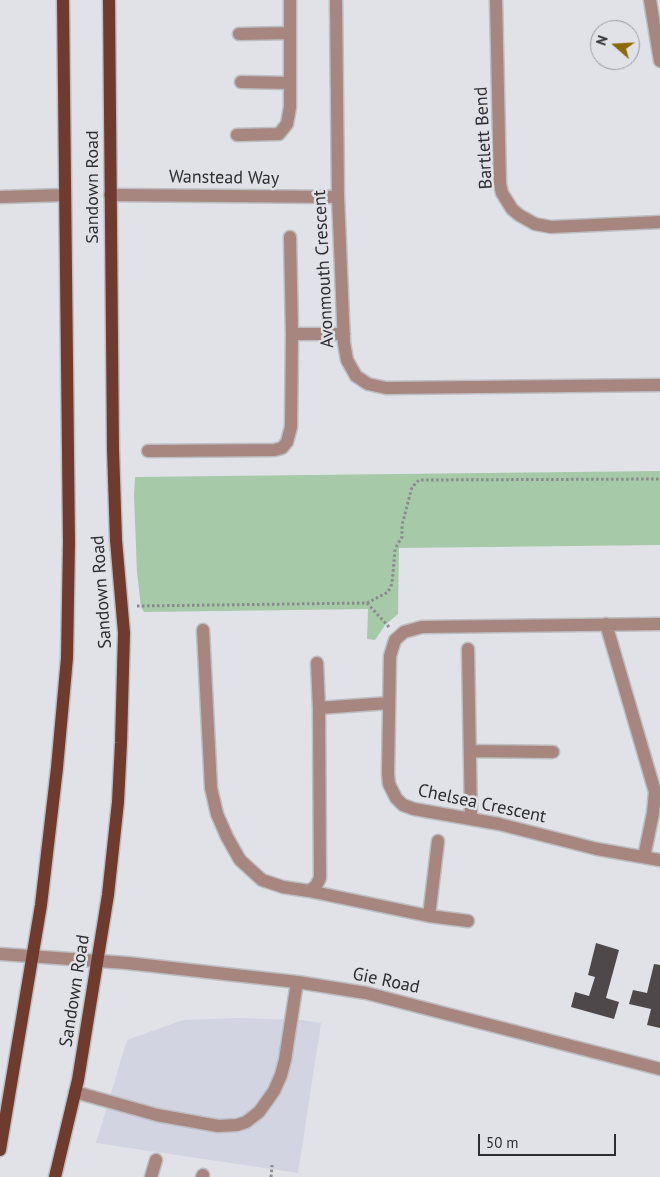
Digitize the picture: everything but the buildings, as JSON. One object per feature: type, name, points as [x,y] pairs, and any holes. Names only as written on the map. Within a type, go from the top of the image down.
[{"type":"main road","name":"Sandown Road","points":[[0,1150],[41,905],[57,768],[67,658],[69,542],[63,0]]},
{"type":"main road","name":"Sandown Road","points":[[55,1177],[74,1092],[97,961],[108,895],[118,802],[124,633],[116,540],[114,476],[109,0]]},
{"type":"street","points":[[237,135],[279,134],[285,129],[289,118],[290,0]]},
{"type":"street","name":"Avonmouth Crescent","points":[[336,0],[338,197],[344,334],[347,360],[356,376],[368,384],[386,388],[660,386]]},
{"type":"street","name":"Bartlett Bend","points":[[496,0],[500,184],[502,193],[512,209],[518,215],[535,224],[551,228],[660,222]]},
{"type":"street","points":[[650,0],[660,62]]},
{"type":"street","points":[[239,34],[290,33]]},
{"type":"street","points":[[240,82],[290,83]]},
{"type":"street","points":[[0,197],[65,195]]},
{"type":"street","name":"Wanstead Way","points":[[110,196],[338,197]]},
{"type":"street","points":[[148,451],[274,450],[282,448],[287,442],[291,427],[290,237]]},
{"type":"street","points":[[292,334],[344,334]]},
{"type":"street","points":[[606,624],[655,792],[653,813],[644,857]]},
{"type":"street","points":[[398,636],[409,630],[422,627],[660,624]]},
{"type":"street","points":[[203,630],[212,788],[216,814],[240,860],[262,880],[283,887],[429,916],[468,921]]},
{"type":"street","name":"Chelsea Crescent","points":[[398,636],[390,656],[388,774],[391,788],[396,798],[403,805],[414,810],[499,824],[597,849],[660,860]]},
{"type":"street","points":[[468,649],[470,819]]},
{"type":"street","points":[[309,891],[316,886],[320,878],[317,663]]},
{"type":"street","points":[[319,708],[389,703]]},
{"type":"street","points":[[470,751],[553,752]]},
{"type":"street","points":[[429,916],[438,841]]},
{"type":"street","name":"Gie Road","points":[[0,954],[97,961],[297,982],[366,993],[660,1070]]},
{"type":"street","points":[[74,1092],[157,1115],[218,1126],[237,1125],[246,1122],[259,1112],[274,1090],[281,1075],[297,982]]},
{"type":"street","points":[[150,1177],[156,1160]]},
{"type":"path","points":[[137,606],[367,603],[388,592],[392,584],[395,549],[402,537],[402,525],[412,487],[419,480],[660,479]]},
{"type":"path","points":[[367,603],[398,636]]},
{"type":"path","points":[[271,1177],[272,1165]]},
{"type":"shaded area","points":[[237,1018],[302,1020],[321,1023],[298,1173],[96,1143],[127,1040],[183,1020]]},
{"type":"green space","points":[[660,471],[660,545],[399,548],[398,614],[385,625],[375,640],[367,639],[368,609],[144,612],[141,607],[137,572],[135,477]]}]
